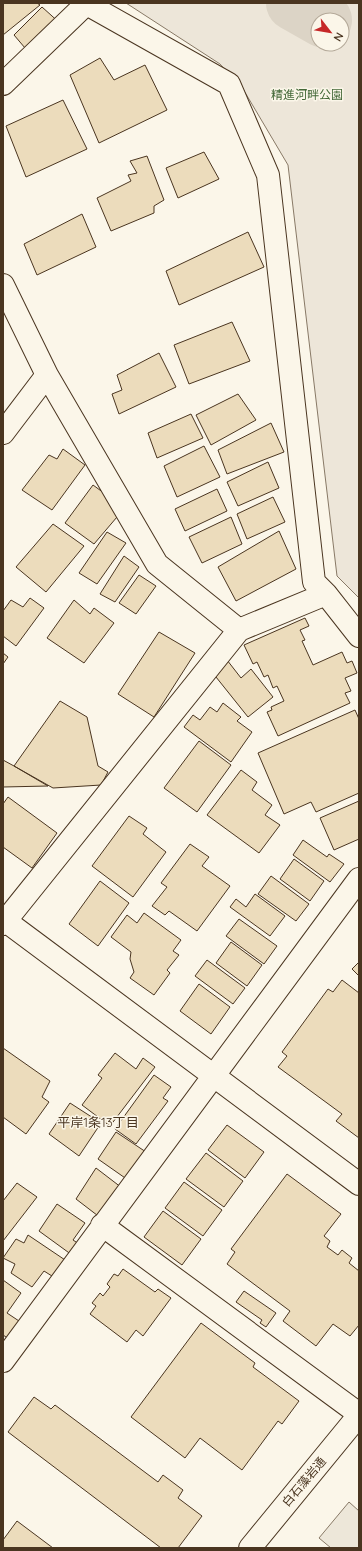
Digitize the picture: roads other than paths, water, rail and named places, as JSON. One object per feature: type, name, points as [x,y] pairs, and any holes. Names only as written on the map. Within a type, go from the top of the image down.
[{"type":"street","points":[[3,84],[85,3],[229,84],[268,175],[314,582],[326,594],[359,636]]},
{"type":"street","points":[[3,285],[46,375],[157,564],[239,630]]},
{"type":"street","points":[[3,433],[46,375]]},
{"type":"street","points":[[326,594],[239,630],[4,921],[359,1184]]},
{"type":"street","points":[[3,1361],[359,879]]},
{"type":"street","points":[[102,1225],[359,1415]]},
{"type":"street","name":"白石藻岩通","points":[[250,1548],[359,1415]]},
{"type":"waterway","points":[[294,3],[310,12]]},
{"type":"district","name":"平岸1条13丁目","points":[[98,1122]]},
{"type":"park label","name":"精進河畔公園","points":[[307,95]]}]
